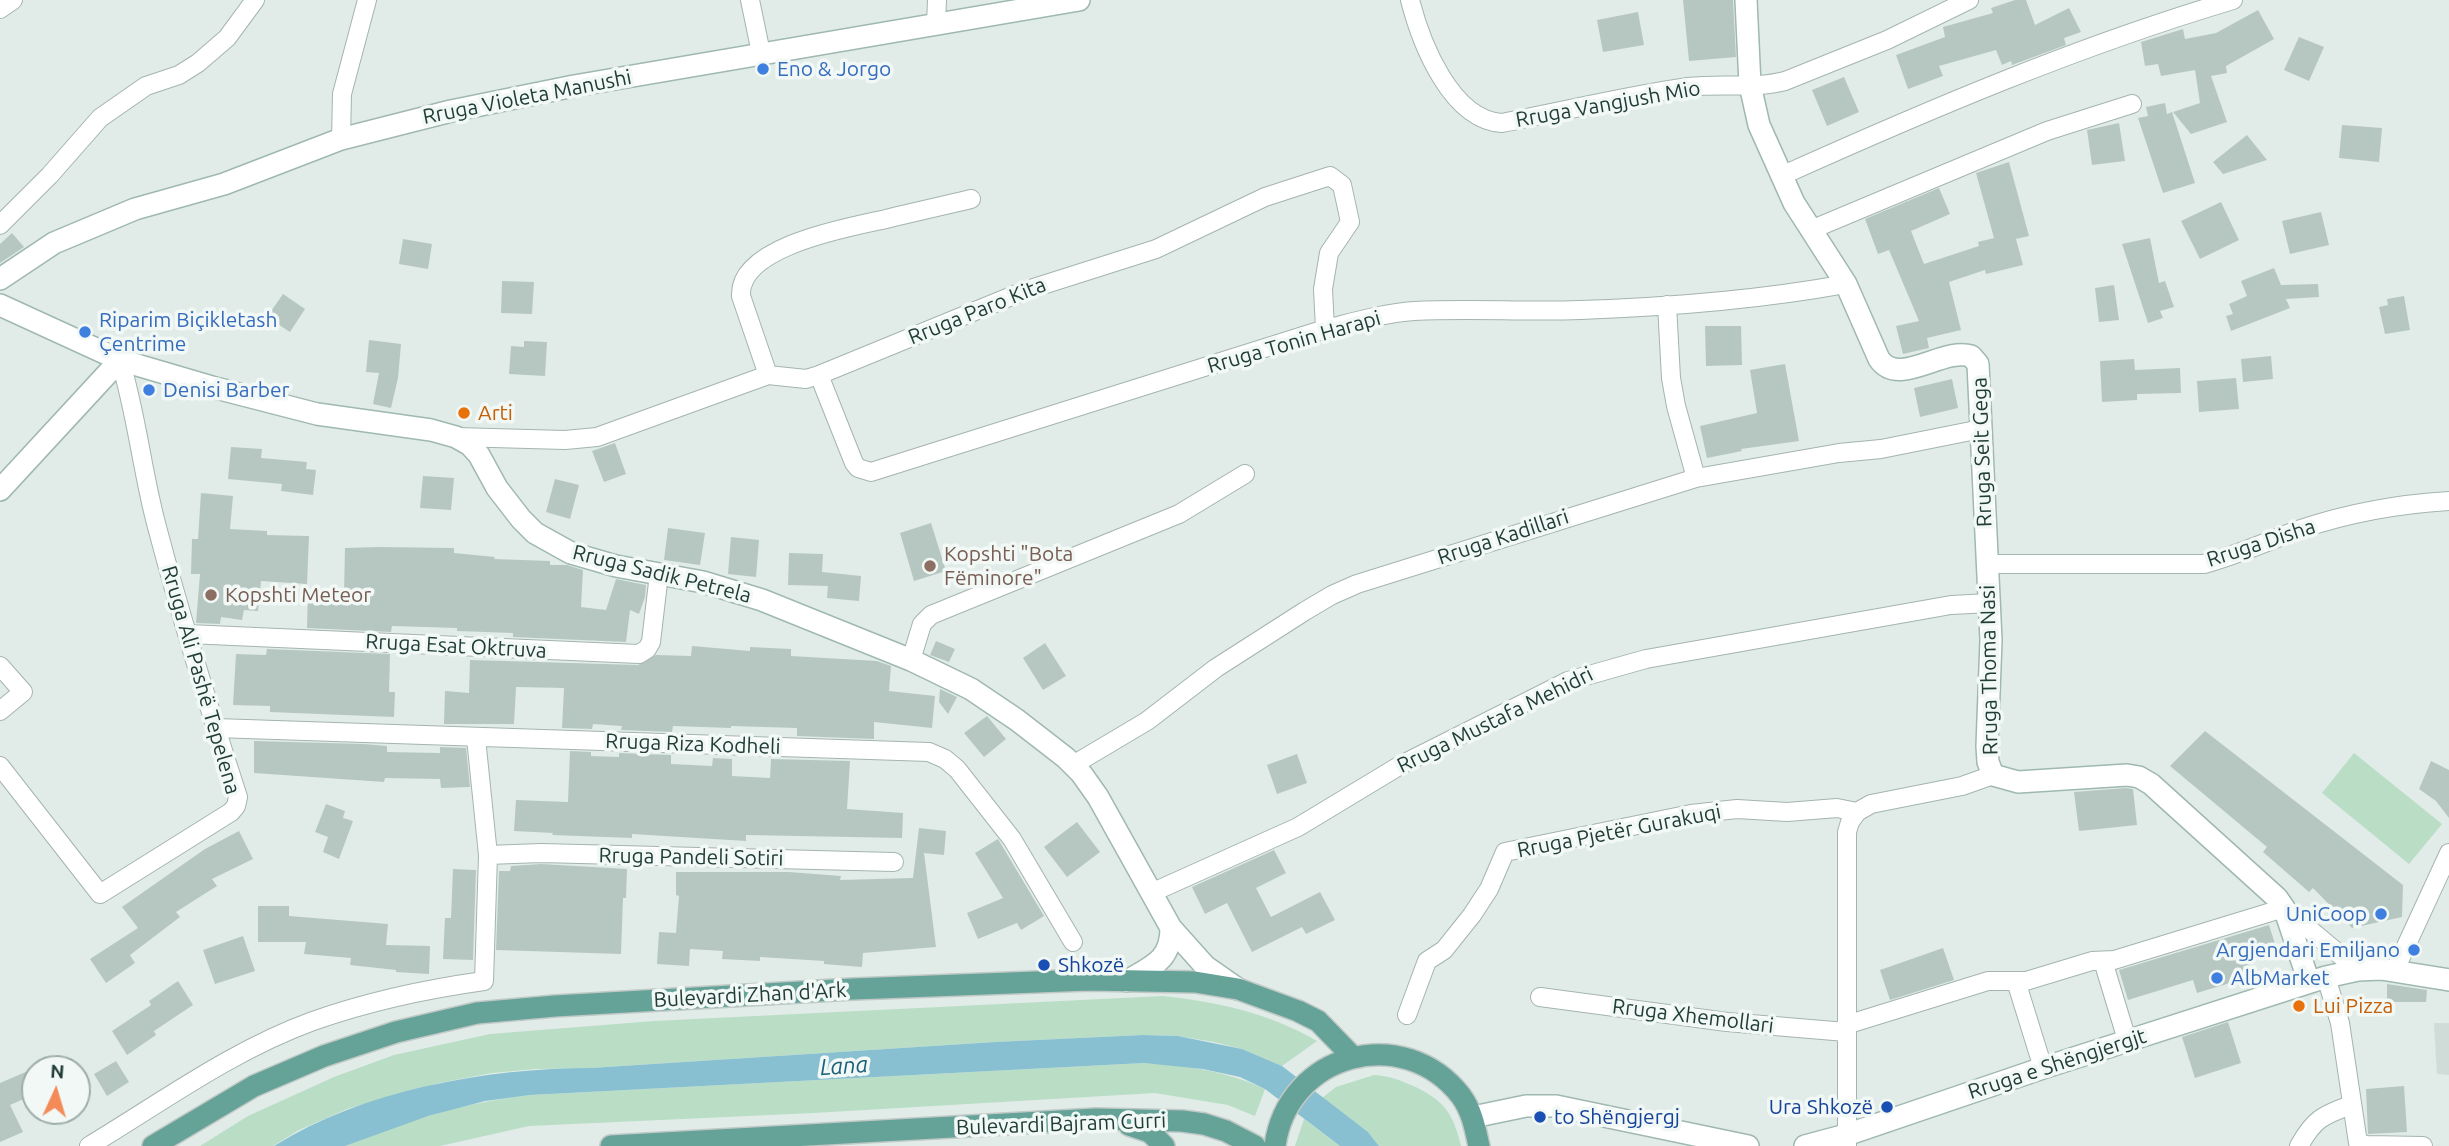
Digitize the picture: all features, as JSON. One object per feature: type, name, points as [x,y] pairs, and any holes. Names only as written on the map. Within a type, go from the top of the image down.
[{"type":"main road","name":"Bulevardi Zhan d'Ark","points":[[153,1146],[254,1086],[324,1056],[396,1032],[477,1013],[555,1006],[853,989],[1127,981],[1195,982],[1264,996],[1318,1021],[1353,1057]]},
{"type":"main road","points":[[1277,1138],[1295,1096],[1322,1070],[1353,1057],[1377,1054],[1401,1056],[1425,1065],[1451,1086],[1473,1117],[1479,1146]]},
{"type":"main road","points":[[1096,1119],[1139,1127],[1157,1136],[1164,1146]]},
{"type":"main road","name":"Bulevardi Bajram Curri","points":[[611,1146],[1096,1119],[1204,1124],[1226,1131],[1255,1146]]},
{"type":"street","points":[[0,9],[13,0]]},
{"type":"street","points":[[0,225],[50,175],[100,118],[146,86],[179,75],[198,63],[227,38],[255,0]]},
{"type":"street","points":[[341,139],[342,94],[367,0]]},
{"type":"street","points":[[750,0],[761,52]]},
{"type":"street","points":[[936,23],[937,0]]},
{"type":"street","name":"Rruga Violeta Manushi","points":[[0,279],[54,243],[124,214],[223,184],[341,139],[451,111],[761,52],[1079,0]]},
{"type":"street","name":"Rruga Vangjush Mio","points":[[1410,0],[1423,40],[1444,81],[1466,109],[1480,118],[1502,123],[1657,92],[1720,85],[1771,85],[1887,40],[1969,0]]},
{"type":"street","points":[[1746,0],[1750,86],[1759,125],[1781,176],[1931,108],[2113,40],[2233,0]]},
{"type":"street","points":[[1813,229],[2047,131],[2132,104]]},
{"type":"street","name":"Rruga Paro Kita","points":[[456,437],[565,440],[597,437],[768,375],[806,379],[1024,291],[1156,249],[1265,198],[1331,176],[1342,185],[1350,222],[1329,253],[1323,289],[1325,329]]},
{"type":"street","name":"Rruga Seit Gega","points":[[1781,176],[1794,203],[1846,284],[1879,359],[1889,369],[1903,370],[1960,354],[1972,356],[1978,364],[1987,564]]},
{"type":"street","points":[[768,375],[741,296],[745,279],[757,264],[780,250],[816,235],[971,199]]},
{"type":"street","name":"Rruga Tonin Harapi","points":[[819,375],[854,463],[858,468],[872,472],[1325,329],[1413,311],[1579,310],[1667,305],[1765,296],[1846,284]]},
{"type":"street","name":"Rruga Sadik Petrela","points":[[0,305],[120,360],[296,410],[431,430],[456,437],[470,445],[479,455],[509,506],[535,533],[571,553],[592,561],[703,582],[762,600],[911,660],[984,698],[1017,720],[1073,765],[1098,797],[1171,928],[1205,965],[1238,989]]},
{"type":"street","points":[[1667,305],[1671,378],[1696,478]]},
{"type":"street","points":[[0,490],[120,360]]},
{"type":"street","name":"Rruga Ali Pashë Tepelena","points":[[0,766],[100,894],[236,806],[238,797],[156,525],[136,421],[120,360]]},
{"type":"street","name":"Rruga Kadillari","points":[[1073,765],[1147,721],[1216,668],[1332,595],[1357,584],[1644,492],[1696,478],[1815,457],[1881,449],[1981,429]]},
{"type":"street","points":[[911,660],[922,624],[931,615],[1179,514],[1245,474]]},
{"type":"street","name":"Rruga Disha","points":[[1987,564],[2204,564],[2301,529],[2361,512],[2449,501]]},
{"type":"street","name":"Rruga Thoma Nasi","points":[[1987,564],[1990,603],[1987,746],[1988,762],[1993,775]]},
{"type":"street","name":"Rruga Esat Oktruva","points":[[188,634],[639,654],[652,642],[659,574]]},
{"type":"street","name":"Rruga Mustafa Mehidri","points":[[1151,893],[1298,827],[1399,766],[1568,681],[1592,672],[1646,659],[1911,612],[1990,603]]},
{"type":"street","points":[[0,666],[23,692],[0,711]]},
{"type":"street","name":"Rruga Riza Kodheli","points":[[216,728],[929,752],[957,769],[1012,839],[1073,942]]},
{"type":"street","points":[[89,1146],[202,1077],[258,1046],[312,1022],[369,1004],[453,985],[484,981],[488,855],[476,738]]},
{"type":"street","points":[[1847,1140],[1847,832],[1857,812],[1871,804],[1962,786],[1993,775],[2018,782],[2115,775],[2139,777],[2151,784],[2268,888],[2284,908],[2358,970]]},
{"type":"street","name":"Rruga Pjetër Gurakuqi","points":[[1406,1015],[1427,961],[1444,950],[1472,915],[1489,889],[1505,852],[1691,814],[1737,809],[1787,812],[1837,808],[1857,812]]},
{"type":"street","name":"Rruga Pandeli Sotiri","points":[[488,855],[555,853],[894,862]]},
{"type":"street","points":[[2395,970],[2449,853]]},
{"type":"street","points":[[1846,1029],[1988,981],[2026,981],[2092,961],[2114,960],[2284,908]]},
{"type":"street","points":[[2284,908],[2340,1023],[2358,1143],[2423,1146]]},
{"type":"street","points":[[1127,981],[1162,959],[1170,947],[1171,928]]},
{"type":"street","points":[[2103,961],[2127,1040]]},
{"type":"street","name":"Rruga e Shëngjergjt","points":[[1805,1146],[1847,1140],[2043,1068],[2318,980],[2358,970],[2395,970],[2449,980]]},
{"type":"street","points":[[2016,981],[2043,1068]]},
{"type":"street","name":"Rruga Xhemollari","points":[[1540,998],[1714,1020],[1846,1029]]},
{"type":"street","points":[[1473,1117],[1526,1105],[1556,1106],[1748,1146]]},
{"type":"street","points":[[2300,1146],[2316,1119],[2351,1105]]},
{"type":"shaded area","points":[[2434,1023],[2449,1023],[2449,1075],[2437,1074]]},
{"type":"green space","points":[[2354,753],[2442,824],[2409,864],[2322,793]]},
{"type":"green space","points":[[1163,996],[1243,1010],[1280,1023],[1317,1041],[1282,1066],[1242,1049],[1214,1042],[1178,1036],[1143,1035],[492,1073],[439,1083],[347,1109],[299,1130],[273,1146],[200,1146],[248,1116],[334,1077],[394,1055],[490,1034],[654,1021]]},
{"type":"green space","points":[[1144,1063],[1206,1070],[1265,1089],[1255,1116],[1228,1105],[1155,1093],[529,1126],[440,1146],[345,1146],[436,1114],[482,1102],[530,1095]]},
{"type":"green space","points":[[1374,1075],[1406,1083],[1439,1101],[1450,1115],[1461,1146],[1379,1146],[1368,1132],[1322,1098],[1336,1087]]},
{"type":"green space","points":[[1304,1119],[1340,1146],[1295,1146]]},
{"type":"water","name":"Lana","points":[[1143,1035],[1178,1036],[1242,1049],[1282,1066],[1368,1132],[1379,1146],[1340,1146],[1265,1089],[1240,1077],[1203,1069],[1144,1063],[530,1095],[485,1101],[428,1116],[345,1146],[274,1146],[346,1110],[386,1097],[427,1086],[510,1072]]},
{"type":"building","points":[[1683,0],[1733,0],[1736,57],[1689,61]]},
{"type":"building","points":[[2015,0],[2026,0],[2035,25],[2069,8],[2081,32],[2064,38],[2066,45],[2012,65],[2011,61],[2002,65],[1996,50],[1939,66],[1943,76],[1908,89],[1896,55],[1945,37],[1943,27],[1993,13],[1991,8]]},
{"type":"building","points":[[2258,10],[2274,39],[2226,66],[2227,73],[2211,76],[2227,122],[2191,134],[2173,112],[2200,103],[2195,70],[2161,76],[2158,64],[2145,66],[2141,42],[2183,29],[2185,39],[2216,33]]},
{"type":"building","points":[[1638,12],[1644,45],[1603,52],[1597,20]]},
{"type":"building","points":[[2299,37],[2324,47],[2309,81],[2284,70]]},
{"type":"building","points":[[1844,77],[1859,112],[1827,126],[1812,90]]},
{"type":"building","points":[[2165,103],[2167,114],[2172,112],[2195,183],[2163,193],[2138,118],[2148,116],[2146,107]]},
{"type":"building","points":[[2119,123],[2125,161],[2092,165],[2087,130]]},
{"type":"building","points":[[2342,125],[2382,128],[2379,162],[2339,158]]},
{"type":"building","points":[[2247,135],[2267,160],[2223,174],[2213,162]]},
{"type":"building","points":[[2009,162],[2029,236],[2016,239],[2023,265],[1986,274],[1985,270],[1949,282],[1961,330],[1927,338],[1929,348],[1903,354],[1896,326],[1919,321],[1889,250],[1878,254],[1865,219],[1939,188],[1950,214],[1911,231],[1924,264],[1979,246],[1978,242],[1994,238],[1976,173]]},
{"type":"building","points":[[2221,202],[2239,240],[2200,259],[2181,221]]},
{"type":"building","points":[[2321,212],[2329,245],[2290,254],[2282,221]]},
{"type":"building","points":[[12,233],[24,247],[0,263],[0,244]]},
{"type":"building","points":[[2150,238],[2159,283],[2165,281],[2174,307],[2160,311],[2163,318],[2148,323],[2122,244]]},
{"type":"building","points":[[403,239],[432,244],[428,269],[399,264]]},
{"type":"building","points":[[2274,268],[2281,285],[2318,284],[2319,297],[2286,299],[2290,308],[2231,331],[2226,316],[2233,314],[2229,304],[2247,296],[2241,281]]},
{"type":"building","points":[[502,281],[534,282],[532,314],[501,313]]},
{"type":"building","points":[[2114,285],[2119,320],[2099,322],[2095,288]]},
{"type":"building","points":[[283,294],[305,309],[290,332],[267,317]]},
{"type":"building","points":[[2404,296],[2410,330],[2385,334],[2379,307],[2388,305],[2387,299]]},
{"type":"building","points":[[1705,326],[1741,326],[1742,365],[1706,366]]},
{"type":"building","points":[[369,340],[401,344],[398,378],[391,408],[373,404],[379,373],[366,372]]},
{"type":"building","points":[[524,341],[547,342],[545,376],[509,374],[511,346],[524,347]]},
{"type":"building","points":[[2271,356],[2273,379],[2243,382],[2241,359]]},
{"type":"building","points":[[2134,359],[2135,370],[2180,368],[2181,393],[2137,394],[2137,400],[2102,402],[2100,361]]},
{"type":"building","points":[[1785,364],[1799,441],[1741,449],[1742,451],[1707,458],[1700,426],[1757,413],[1750,370]]},
{"type":"building","points":[[2236,378],[2239,409],[2199,412],[2197,381]]},
{"type":"building","points":[[1952,379],[1958,408],[1920,417],[1914,388]]},
{"type":"building","points":[[615,443],[626,474],[604,482],[592,451]]},
{"type":"building","points":[[231,447],[262,449],[261,458],[307,462],[306,469],[316,470],[313,495],[281,491],[282,484],[228,479]]},
{"type":"building","points":[[423,476],[454,478],[451,510],[420,508]]},
{"type":"building","points":[[555,479],[579,485],[570,519],[546,512]]},
{"type":"building","points":[[201,493],[233,496],[230,529],[267,531],[267,535],[309,536],[307,584],[261,581],[258,611],[244,610],[242,620],[221,617],[220,624],[196,623],[200,574],[191,574],[192,539],[198,539]]},
{"type":"building","points":[[931,523],[946,571],[914,581],[900,533]]},
{"type":"building","points":[[668,528],[705,533],[700,565],[664,560]]},
{"type":"building","points":[[731,537],[759,540],[756,577],[728,574]]},
{"type":"building","points":[[345,548],[454,548],[454,553],[495,557],[494,559],[550,561],[550,565],[567,565],[583,570],[581,607],[606,610],[616,579],[646,585],[645,597],[639,614],[630,610],[626,642],[513,637],[513,633],[457,631],[457,628],[392,626],[391,632],[307,628],[308,591],[344,592]]},
{"type":"building","points":[[789,553],[823,554],[822,572],[861,576],[859,601],[827,598],[828,586],[788,585]]},
{"type":"building","points":[[936,641],[955,649],[949,662],[930,655]]},
{"type":"building","points":[[1045,643],[1066,676],[1043,690],[1023,658]]},
{"type":"building","points":[[692,646],[750,651],[750,647],[791,649],[791,656],[877,661],[891,666],[889,691],[935,696],[932,728],[874,722],[874,739],[797,736],[797,728],[673,726],[672,732],[621,730],[622,726],[593,724],[592,729],[562,728],[564,688],[516,687],[514,724],[444,724],[445,691],[469,693],[470,660],[638,665],[656,655],[691,656]]},
{"type":"building","points":[[267,649],[390,654],[389,692],[395,692],[394,717],[270,712],[270,706],[233,705],[236,654],[266,655]]},
{"type":"building","points":[[940,689],[957,697],[948,714],[939,702]]},
{"type":"building","points":[[987,716],[1006,739],[984,757],[964,733]]},
{"type":"building","points":[[2205,731],[2403,885],[2402,917],[2352,928],[2313,888],[2309,892],[2263,852],[2267,847],[2170,766]]},
{"type":"building","points":[[254,741],[364,744],[387,746],[387,752],[440,753],[440,747],[466,748],[470,787],[441,788],[440,779],[385,778],[384,782],[254,773]]},
{"type":"building","points":[[570,751],[591,752],[591,756],[619,757],[619,753],[671,755],[671,764],[712,766],[713,758],[732,759],[732,776],[770,778],[771,759],[850,761],[847,809],[903,813],[902,838],[746,835],[746,841],[632,834],[632,838],[552,835],[553,833],[514,831],[516,800],[568,802]]},
{"type":"building","points":[[1297,754],[1307,783],[1277,794],[1267,765]]},
{"type":"building","points":[[2431,761],[2449,770],[2449,818],[2436,801],[2419,789]]},
{"type":"building","points":[[2133,789],[2137,825],[2079,831],[2074,792]]},
{"type":"building","points":[[326,804],[345,811],[343,818],[353,821],[339,859],[323,852],[328,837],[315,832]]},
{"type":"building","points":[[1077,822],[1100,852],[1067,877],[1044,847]]},
{"type":"building","points":[[919,828],[946,831],[944,855],[924,853],[936,947],[863,953],[862,967],[824,964],[824,961],[760,957],[760,961],[722,959],[723,951],[690,949],[689,966],[657,964],[659,932],[676,933],[679,896],[676,895],[676,872],[789,872],[841,876],[840,880],[913,878]]},
{"type":"building","points":[[239,831],[253,859],[212,879],[217,886],[176,912],[180,917],[130,955],[135,963],[106,983],[90,959],[138,928],[122,907],[205,849]]},
{"type":"building","points":[[998,839],[1044,916],[1021,930],[1017,923],[978,939],[967,913],[1003,898],[975,853]]},
{"type":"building","points":[[1274,850],[1286,873],[1256,888],[1271,917],[1320,892],[1335,920],[1306,934],[1302,927],[1252,952],[1227,903],[1205,914],[1192,887]]},
{"type":"building","points":[[541,864],[627,869],[621,954],[496,950],[499,871],[510,871],[511,866]]},
{"type":"building","points":[[453,869],[476,870],[473,960],[443,959],[445,918],[451,918]]},
{"type":"building","points":[[258,906],[289,906],[289,916],[388,924],[386,945],[430,946],[429,974],[350,965],[351,958],[304,954],[306,942],[258,942]]},
{"type":"building","points":[[2269,925],[2277,950],[2247,959],[2253,976],[2197,993],[2193,980],[2128,1000],[2119,970]]},
{"type":"building","points":[[243,936],[255,971],[215,984],[203,950]]},
{"type":"building","points":[[1943,948],[1954,980],[1890,1000],[1880,970]]},
{"type":"building","points":[[178,981],[193,1005],[154,1031],[156,1035],[127,1055],[112,1031],[151,1005],[149,1001]]},
{"type":"building","points":[[2387,984],[2427,990],[2426,1002],[2387,1002]]},
{"type":"building","points":[[2228,1022],[2241,1063],[2195,1078],[2182,1037]]},
{"type":"building","points":[[116,1061],[129,1082],[107,1096],[94,1074]]},
{"type":"building","points":[[21,1074],[21,1100],[10,1105],[23,1132],[0,1142],[0,1083]]},
{"type":"building","points":[[2404,1086],[2407,1132],[2368,1134],[2366,1089]]},
{"type":"place","name":"Eno & Jorgo","points":[[763,69]]},
{"type":"place","name":"Riparim Biçikletash Çentrime","points":[[85,332]]},
{"type":"place","name":"Denisi Barber","points":[[149,390]]},
{"type":"place","name":"Arti","points":[[464,413]]},
{"type":"place","name":"Kopshti \"Bota Fëminore\"","points":[[930,566]]},
{"type":"place","name":"Kopshti Meteor","points":[[211,595]]},
{"type":"place","name":"UniCoop","points":[[2381,914]]},
{"type":"place","name":"Argjendari Emiljano","points":[[2414,950]]},
{"type":"place","name":"Shkozë","points":[[1044,965]]},
{"type":"place","name":"AlbMarket","points":[[2217,978]]},
{"type":"place","name":"Lui Pizza","points":[[2299,1006]]},
{"type":"place","name":"Ura Shkozë","points":[[1887,1107]]},
{"type":"place","name":"to Shëngjergj","points":[[1540,1117]]}]
